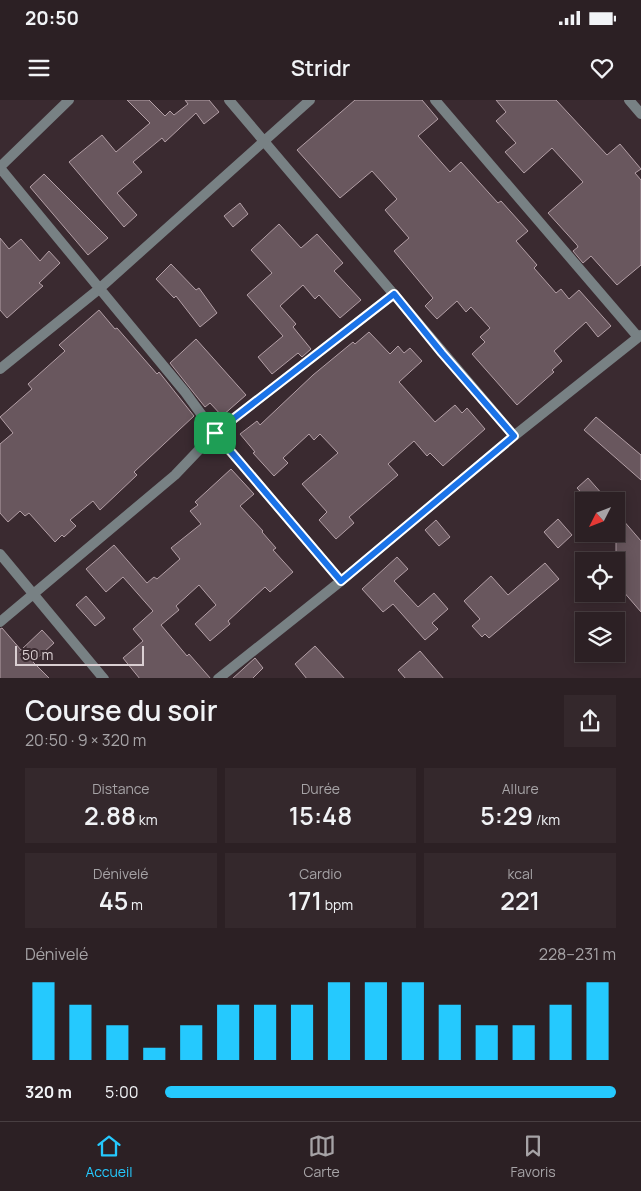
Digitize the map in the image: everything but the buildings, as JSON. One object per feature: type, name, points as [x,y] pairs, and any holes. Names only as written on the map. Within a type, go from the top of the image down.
[{"type":"street","points":[[69,100],[0,168],[185,392],[215,433],[341,581]]},
{"type":"street","points":[[229,100],[514,436]]},
{"type":"street","points":[[0,369],[98,289],[310,100]]},
{"type":"street","points":[[218,678],[341,581],[514,436],[640,336],[435,100]]},
{"type":"street","points":[[629,100],[641,114]]},
{"type":"street","points":[[0,622],[175,475],[215,433],[394,294]]},
{"type":"street","points":[[0,554],[104,678]]},
{"type":"route","points":[[394,294],[514,436],[341,581],[215,433],[394,294]]}]
